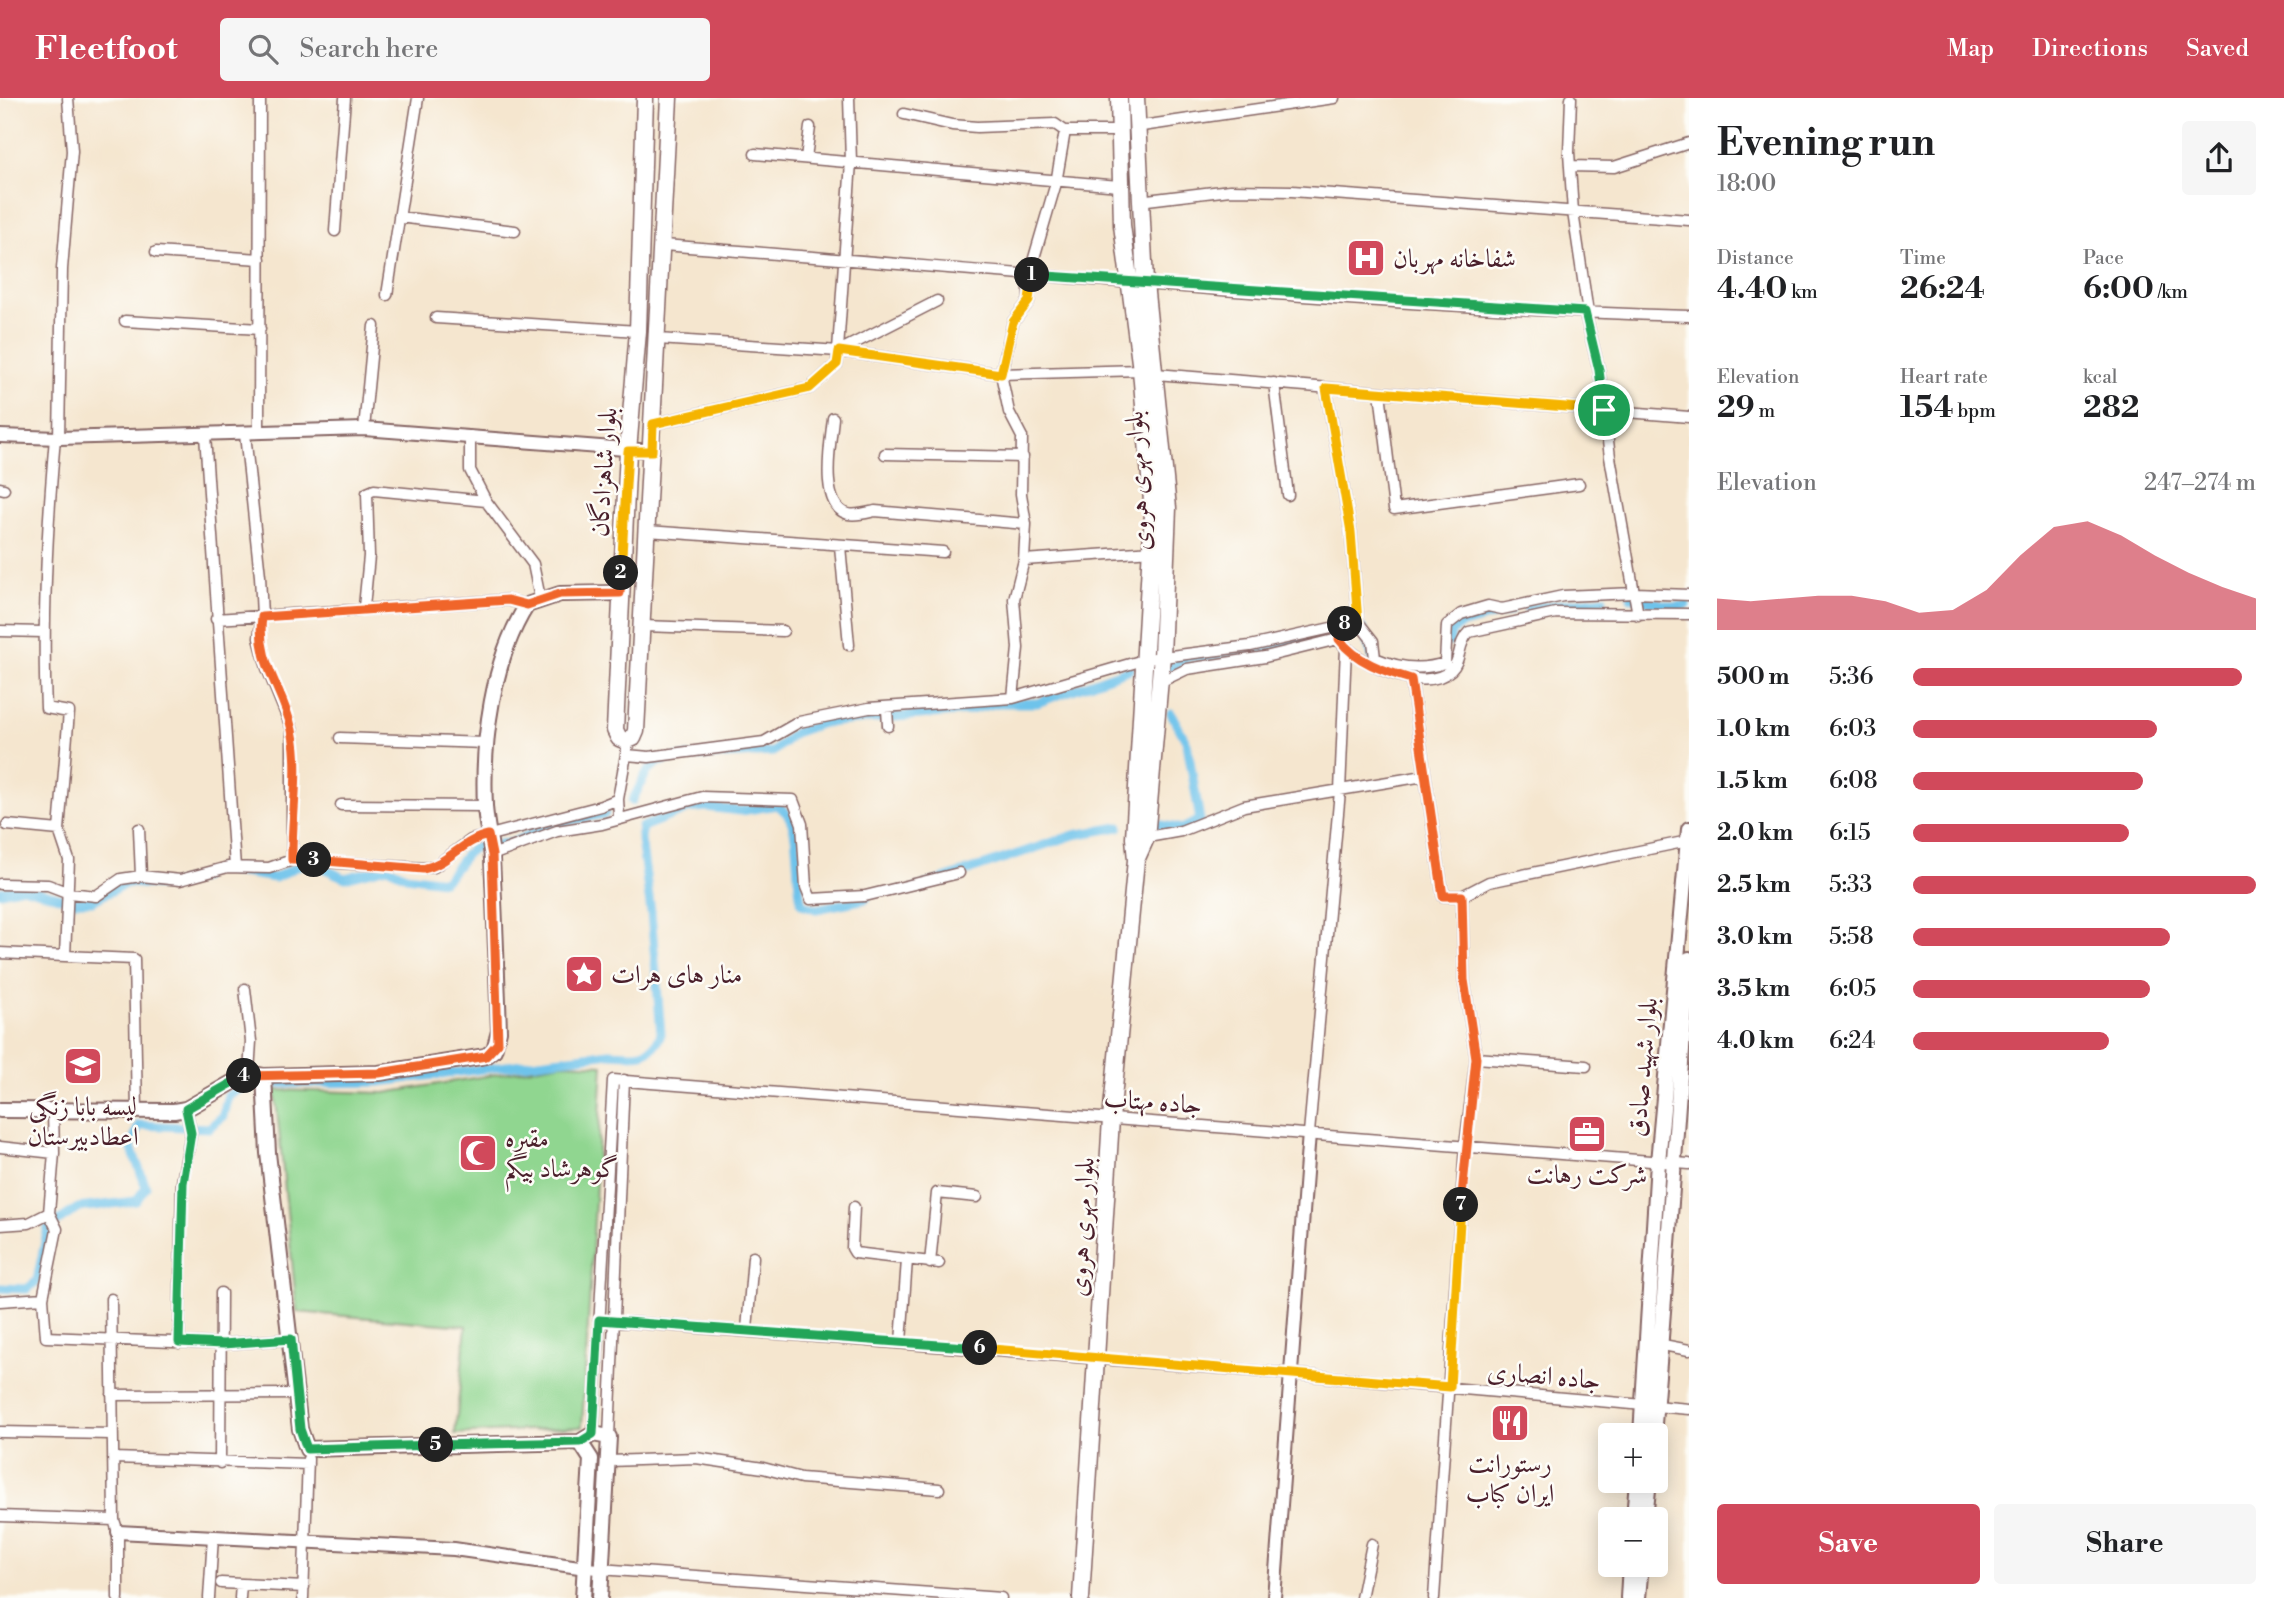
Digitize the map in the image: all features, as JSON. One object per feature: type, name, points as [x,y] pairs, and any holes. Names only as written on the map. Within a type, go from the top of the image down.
[{"type":"main road","name":"بلوار شاهزادگان","points":[[645,98],[638,331],[628,451],[615,730],[627,748],[636,732],[643,626],[669,98]]},
{"type":"main road","name":"بلوار مهری هروی","points":[[1119,98],[1139,201],[1137,283]]},
{"type":"main road","name":"بلوار مهری هروی","points":[[1136,98],[1127,129],[1119,186],[1137,283],[1168,508],[1140,838]]},
{"type":"main road","name":"بلوار مهری هروی","points":[[1081,1598],[1111,1119],[1136,860],[1160,682],[1154,657],[1148,372]]},
{"type":"main road","points":[[0,1110],[137,1111],[187,1115],[249,1073],[264,1083],[379,1073],[486,1056],[494,1050],[499,1031],[492,855],[485,806],[485,743],[504,653],[514,624],[527,605],[540,598],[560,594],[620,593]]},
{"type":"main road","name":"بلوار شهید صادق","points":[[1651,1423],[1649,1406],[1689,829]]},
{"type":"main road","name":"بلوار شهید صادق","points":[[1644,1423],[1663,1345],[1665,1163],[1689,959]]},
{"type":"main road","points":[[264,1083],[296,1394],[307,1456],[609,1437],[600,1598]]},
{"type":"main road","points":[[583,1598],[591,1459],[587,1438]]},
{"type":"main road","points":[[1628,1598],[1629,1577]]},
{"type":"main road","points":[[1638,1598],[1640,1577]]},
{"type":"street","points":[[65,956],[69,860],[59,830],[69,712],[46,708],[43,632],[44,574],[57,438],[62,270],[72,151],[68,98]]},
{"type":"street","points":[[260,98],[260,433]]},
{"type":"street","points":[[335,231],[345,98]]},
{"type":"street","points":[[387,295],[418,98]]},
{"type":"street","points":[[653,424],[810,388],[837,364],[851,162],[849,98]]},
{"type":"street","points":[[904,114],[952,125],[1055,124],[1065,131],[1127,129],[1284,102],[1333,98]]},
{"type":"street","points":[[1571,98],[1570,166],[1573,212],[1587,313],[1599,370],[1636,602]]},
{"type":"street","points":[[806,158],[810,127]]},
{"type":"street","points":[[1013,698],[1018,648],[1014,599],[1024,560],[1026,524],[1021,494],[1022,437],[1009,412],[1001,374],[1013,322],[1029,301],[1029,275],[1056,183],[1065,131]]},
{"type":"street","points":[[1570,166],[1614,167],[1689,143]]},
{"type":"street","points":[[755,154],[1056,183],[1119,186]]},
{"type":"street","points":[[1139,201],[1230,190],[1292,191],[1689,220]]},
{"type":"street","points":[[399,217],[515,231]]},
{"type":"street","points":[[662,245],[1137,283],[1587,313],[1689,316]]},
{"type":"street","points":[[156,251],[260,259]]},
{"type":"street","points":[[839,351],[937,301]]},
{"type":"street","points":[[436,318],[638,331]]},
{"type":"street","points":[[125,321],[260,329]]},
{"type":"street","points":[[364,429],[374,326]]},
{"type":"street","points":[[658,339],[839,351],[1001,374],[1148,372],[1689,417]]},
{"type":"street","points":[[1274,383],[1288,495]]},
{"type":"street","points":[[1326,388],[1351,532],[1358,622],[1373,641],[1375,658],[1394,666],[1429,668],[1445,663],[1447,625],[1461,614],[1488,606],[1502,609],[1563,596],[1636,602],[1689,614]]},
{"type":"street","points":[[1380,392],[1394,509],[1578,484]]},
{"type":"street","points":[[833,418],[830,495],[844,513],[852,515],[875,511],[1026,524]]},
{"type":"street","points":[[0,436],[57,438],[364,429],[652,451]]},
{"type":"street","points":[[246,434],[262,617],[259,638],[267,668],[292,729],[292,860]]},
{"type":"street","points":[[205,435],[235,867]]},
{"type":"street","points":[[470,436],[470,470],[486,501],[533,564],[540,598]]},
{"type":"street","points":[[885,454],[1023,457]]},
{"type":"street","points":[[364,607],[369,556],[367,493],[374,490],[486,501]]},
{"type":"street","points":[[647,531],[943,552]]},
{"type":"street","points":[[840,546],[849,645]]},
{"type":"street","points":[[1024,560],[1152,551]]},
{"type":"street","points":[[1340,624],[1339,639],[1346,648],[1380,670],[1411,679],[1448,673],[1456,665],[1460,640],[1469,632],[1556,613],[1689,595]]},
{"type":"street","points":[[216,619],[364,607],[508,600],[527,605]]},
{"type":"street","points":[[619,817],[618,799],[627,748],[649,757],[764,742],[799,722],[869,708],[887,709],[1013,698],[1154,657],[1250,646],[1358,622]]},
{"type":"street","points":[[643,626],[783,631]]},
{"type":"street","points":[[0,631],[43,632]]},
{"type":"street","points":[[1160,682],[1187,669],[1265,657],[1339,639]]},
{"type":"street","points":[[1274,1598],[1293,1374],[1309,1133],[1340,791],[1346,648]]},
{"type":"street","points":[[1411,679],[1443,896],[1462,896],[1489,882],[1688,841]]},
{"type":"street","points":[[887,709],[888,726]]},
{"type":"street","points":[[340,738],[485,743]]},
{"type":"street","points":[[1140,838],[1181,831],[1244,806],[1424,776]]},
{"type":"street","points":[[492,855],[558,831],[602,824],[619,817],[702,797],[793,800],[802,824],[806,887],[811,899],[865,896],[959,873]]},
{"type":"street","points":[[0,884],[48,885],[69,893],[96,895],[121,879],[141,876],[180,880],[235,867],[269,868],[292,860],[423,869],[434,867],[471,840],[601,806],[618,799]]},
{"type":"street","points":[[341,805],[485,806]]},
{"type":"street","points":[[7,825],[59,830]]},
{"type":"street","points":[[139,829],[141,876]]},
{"type":"street","points":[[1434,1598],[1465,1146],[1476,1058],[1464,980],[1462,896]]},
{"type":"street","points":[[0,953],[134,959],[137,1111]]},
{"type":"street","points":[[244,989],[251,1041],[249,1073]]},
{"type":"street","points":[[1476,1058],[1586,1066]]},
{"type":"street","points":[[587,1438],[619,1080]]},
{"type":"street","points":[[609,1437],[619,1080]]},
{"type":"street","name":"جاده مهتاب","points":[[619,1080],[1689,1164]]},
{"type":"street","points":[[53,1111],[54,1153],[49,1213],[57,1229],[43,1298],[46,1336],[223,1344],[291,1339]]},
{"type":"street","points":[[179,1342],[183,1183],[191,1133],[187,1115]]},
{"type":"street","points":[[0,1147],[54,1153]]},
{"type":"street","points":[[853,1207],[852,1248],[855,1253],[935,1263],[937,1193],[978,1197]]},
{"type":"street","points":[[0,1225],[29,1223],[49,1213]]},
{"type":"street","points":[[747,1330],[753,1257]]},
{"type":"street","points":[[901,1342],[907,1260]]},
{"type":"street","points":[[220,1293],[223,1344],[220,1463]]},
{"type":"street","points":[[0,1301],[43,1298]]},
{"type":"street","points":[[111,1299],[111,1395],[118,1598]]},
{"type":"street","name":"جاده انصاری","points":[[599,1320],[1098,1358],[1689,1409]]},
{"type":"street","points":[[1663,1345],[1689,1350]]},
{"type":"street","points":[[111,1395],[296,1394]]},
{"type":"street","points":[[0,1432],[112,1434]]},
{"type":"street","points":[[113,1458],[220,1463],[307,1456],[307,1541],[303,1592],[220,1583]]},
{"type":"street","points":[[609,1461],[696,1458],[763,1468],[801,1478],[939,1489]]},
{"type":"street","points":[[0,1516],[212,1537],[454,1549],[586,1568],[1002,1598]]},
{"type":"street","points":[[209,1598],[212,1537]]},
{"type":"street","points":[[1362,1598],[1372,1544]]},
{"type":"street","points":[[240,1598],[241,1584]]},
{"type":"green space","points":[[563,1063],[603,1065],[582,1427],[455,1434],[466,1326],[297,1312],[275,1090],[385,1093]]},
{"type":"waterway","points":[[1631,597],[1675,607],[1686,605]]},
{"type":"waterway","points":[[1527,608],[1603,599]]},
{"type":"waterway","points":[[1450,642],[1451,632],[1460,625],[1510,611]]},
{"type":"waterway","points":[[1342,629],[1362,628],[1373,658]]},
{"type":"waterway","points":[[1188,657],[1258,652],[1309,639],[1325,632]]},
{"type":"waterway","points":[[1171,667],[1189,657]]},
{"type":"waterway","points":[[1410,671],[1431,673],[1448,667],[1448,663]]},
{"type":"waterway","points":[[632,801],[647,772],[657,763],[674,758],[773,752],[794,733],[823,723],[967,711],[998,703],[1037,703],[1130,669]]},
{"type":"waterway","points":[[1157,824],[1182,829],[1200,820],[1187,743],[1171,713]]},
{"type":"waterway","points":[[0,1288],[27,1289],[37,1281],[48,1228],[78,1208],[136,1201],[146,1187],[131,1147],[139,1125],[209,1128],[223,1116],[228,1095],[250,1084],[379,1082],[610,1053],[640,1053],[652,1048],[661,1034],[651,912],[641,840],[642,827],[688,809],[706,807],[741,811],[777,805],[787,814],[795,835],[802,904],[816,909],[866,899]]},
{"type":"waterway","points":[[499,844],[512,843],[547,825],[605,814]]},
{"type":"waterway","points":[[917,888],[1074,835],[1119,827]]},
{"type":"waterway","points":[[229,871],[275,878],[307,861],[345,878],[387,867],[406,876],[443,881],[468,852],[478,846]]},
{"type":"waterway","points":[[0,892],[22,887],[73,901],[92,901],[127,883],[168,886],[202,878]]},
{"type":"place","name":"شفاخانه مهربان","points":[[1366,258]]},
{"type":"place","name":"منار های هرات","points":[[584,974]]},
{"type":"place","name":"لیسه بابا زنگی اعطادبیرستان","points":[[83,1066]]},
{"type":"place","name":"شرکت رهانت","points":[[1587,1134]]},
{"type":"place","name":"مقبره گوهرشاد بیگم","points":[[478,1153]]},
{"type":"place","name":"رستورانت ایران کباب","points":[[1510,1423]]},
{"type":"route","points":[[1029,275],[1585,312],[1599,370],[1604,410],[1326,388],[1351,532],[1358,622],[1340,624],[1339,639],[1346,648],[1380,670],[1411,679],[1443,896],[1462,896],[1464,980],[1476,1058],[1465,1146],[1450,1387],[599,1320],[593,1434],[580,1442],[307,1449],[300,1429],[291,1339],[223,1344],[179,1342],[183,1183],[191,1133],[186,1109],[229,1082],[249,1073],[264,1076],[379,1073],[486,1056],[498,1043],[492,855],[488,835],[471,840],[434,867],[423,869],[292,860],[292,729],[267,668],[259,638],[262,617],[364,607],[508,600],[527,605],[540,598],[560,594],[620,593],[628,451],[652,451],[653,424],[810,388],[834,368],[839,351],[1001,374],[1013,322],[1029,301],[1029,275]]}]
